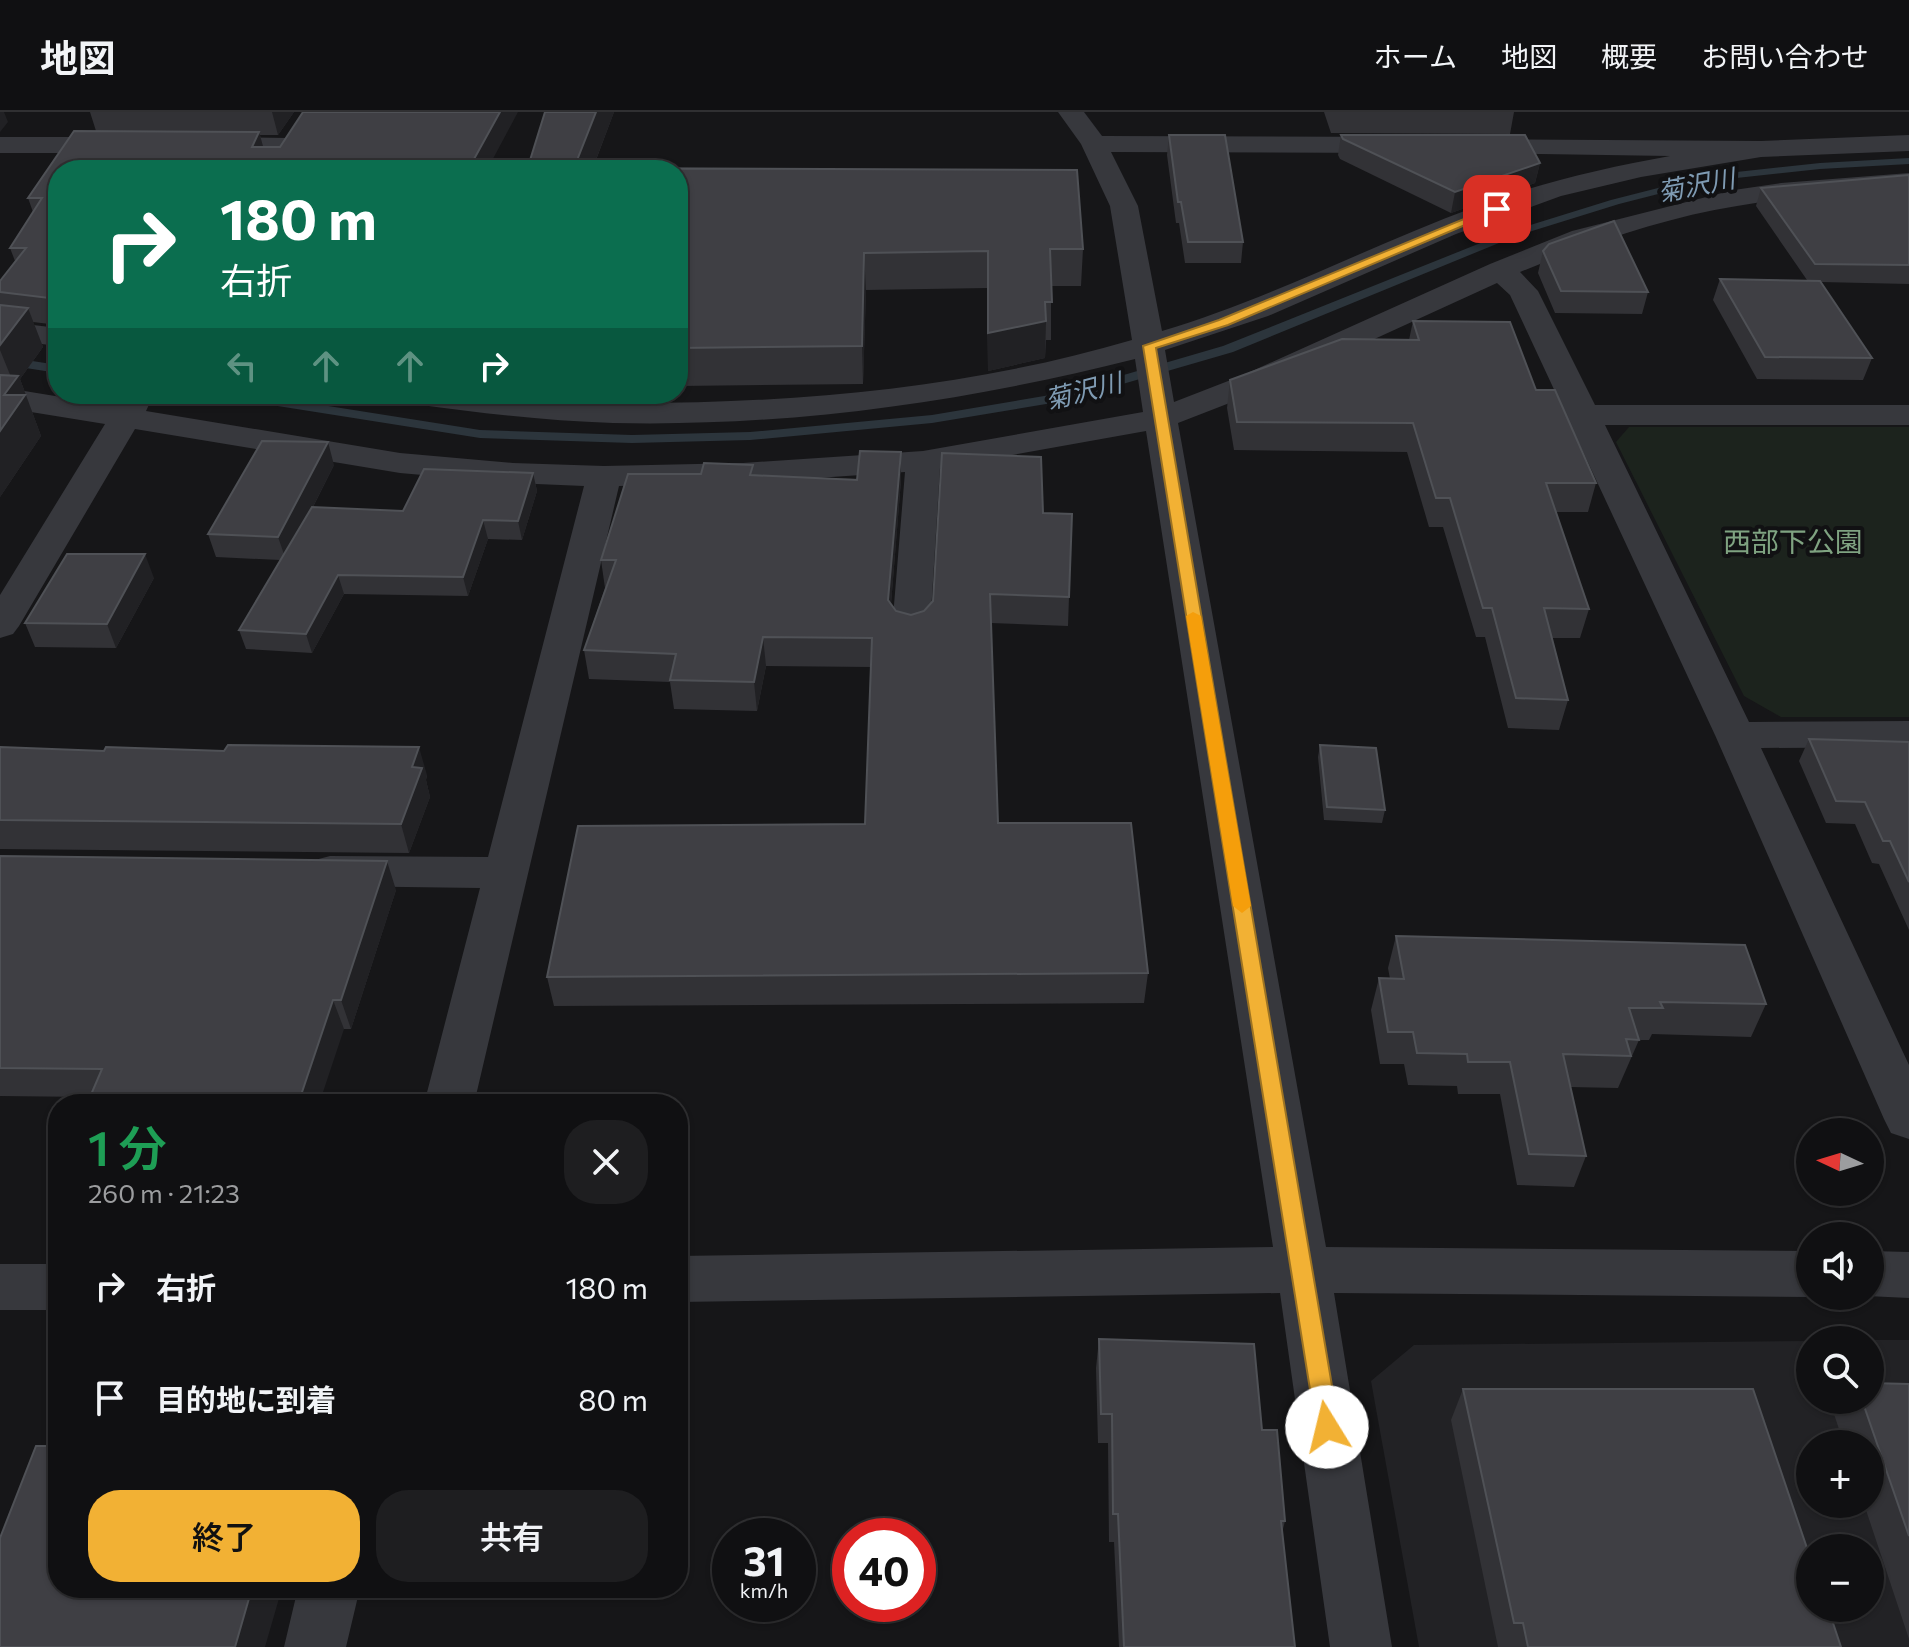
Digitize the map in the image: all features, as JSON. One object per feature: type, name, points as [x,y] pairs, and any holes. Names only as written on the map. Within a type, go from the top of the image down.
[{"type":"street","points":[[1071,112],[1094,144],[1124,206],[1303,1270],[1361,1647]]},
{"type":"street","points":[[182,145],[295,134],[280,160]]},
{"type":"street","points":[[1094,144],[1761,149],[1909,143]]},
{"type":"street","points":[[0,145],[152,145]]},
{"type":"street","points":[[511,404],[619,412],[801,406],[918,395],[1150,350],[1522,199],[1683,162],[1761,149]]},
{"type":"street","points":[[138,404],[400,463],[513,473],[604,476],[743,473],[923,461],[1159,412],[1252,383],[1500,270],[1582,237],[1734,198],[1860,183],[1909,181]]},
{"type":"street","points":[[1500,270],[1523,291],[1584,415],[1735,735],[1909,1119]]},
{"type":"street","points":[[0,330],[48,336]]},
{"type":"street","points":[[0,397],[48,399]]},
{"type":"street","points":[[0,626],[133,404]]},
{"type":"street","points":[[1584,415],[1909,415]]},
{"type":"street","points":[[911,629],[923,461]]},
{"type":"street","points":[[452,1094],[604,476]]},
{"type":"street","points":[[1735,735],[1909,734]]},
{"type":"street","points":[[286,870],[508,873]]},
{"type":"street","points":[[688,1279],[1303,1270],[1796,1274]]},
{"type":"street","points":[[1884,1274],[1909,1275]]},
{"type":"street","points":[[0,1287],[48,1287]]},
{"type":"street","points":[[315,1647],[327,1598]]},
{"type":"shaded area","points":[[1884,1340],[1909,1340],[1909,1647],[1419,1647],[1371,1381],[1414,1345],[1796,1341],[1796,1414],[1884,1414]]},
{"type":"green space","name":"西部下公園","points":[[1629,427],[1909,427],[1909,717],[1781,717],[1744,696],[1616,442]]},
{"type":"building","points":[[303,112],[500,112],[474,160],[54,160],[74,131],[259,132],[252,147],[280,147]]},
{"type":"building","points":[[545,112],[596,112],[577,160],[530,160]]},
{"type":"building","points":[[1169,135],[1225,135],[1243,242],[1188,242],[1181,202],[1178,202]]},
{"type":"building","points":[[1341,135],[1525,135],[1540,163],[1455,192],[1343,139]]},
{"type":"building","points":[[688,168],[1077,170],[1083,249],[1050,249],[1052,302],[1045,302],[1046,321],[988,333],[988,251],[864,253],[862,346],[688,348]]},
{"type":"building","points":[[48,169],[48,298],[0,292],[0,281],[26,248],[10,248],[42,198],[28,198]]},
{"type":"building","points":[[1909,175],[1909,265],[1815,264],[1761,188]]},
{"type":"building","points":[[1614,221],[1648,292],[1561,291],[1543,251],[1549,244]]},
{"type":"building","points":[[1720,279],[1820,281],[1872,358],[1765,357]]},
{"type":"building","points":[[0,305],[28,308],[0,345]]},
{"type":"building","points":[[1413,321],[1510,322],[1536,390],[1555,390],[1596,483],[1546,483],[1589,609],[1544,608],[1568,700],[1516,698],[1492,608],[1483,608],[1450,498],[1436,498],[1413,423],[1237,422],[1230,380],[1342,339],[1419,340]]},
{"type":"building","points":[[0,375],[18,376],[4,395],[25,395],[0,431]]},
{"type":"building","points":[[262,441],[328,442],[278,537],[208,534]]},
{"type":"building","points":[[860,451],[901,452],[888,600],[896,611],[911,615],[924,611],[933,601],[942,453],[1041,457],[1043,513],[1072,514],[1069,597],[990,594],[998,823],[1131,823],[1148,973],[547,977],[578,826],[865,824],[872,638],[763,637],[754,682],[670,680],[676,654],[584,650],[616,560],[601,560],[628,474],[701,474],[704,463],[753,465],[750,475],[857,480]]},
{"type":"building","points":[[424,469],[533,473],[518,521],[483,520],[463,577],[338,575],[306,634],[239,630],[312,507],[403,511]]},
{"type":"building","points":[[67,554],[145,554],[107,624],[25,623]]},
{"type":"building","points":[[1809,739],[1909,742],[1909,882],[1890,841],[1883,841],[1865,802],[1836,801]]},
{"type":"building","points":[[228,745],[419,747],[412,767],[422,768],[401,824],[0,820],[0,747],[224,751]]},
{"type":"building","points":[[1320,745],[1376,748],[1385,810],[1327,807]]},
{"type":"building","points":[[0,856],[387,861],[341,1000],[333,1000],[301,1094],[91,1094],[102,1069],[0,1068]]},
{"type":"building","points":[[1396,936],[1745,945],[1766,1004],[1660,1002],[1663,1008],[1629,1008],[1639,1040],[1626,1039],[1631,1056],[1563,1054],[1586,1156],[1529,1154],[1510,1062],[1468,1062],[1467,1054],[1417,1053],[1413,1032],[1388,1032],[1379,978],[1404,979]]},
{"type":"building","points":[[1099,1339],[1254,1344],[1262,1430],[1277,1430],[1285,1521],[1281,1521],[1295,1647],[1124,1647],[1118,1514],[1113,1514],[1112,1414],[1101,1414]]},
{"type":"building","points":[[1884,1383],[1909,1384],[1909,1536],[1884,1464],[1884,1430],[1872,1430],[1867,1414],[1884,1414]]},
{"type":"building","points":[[1463,1389],[1753,1389],[1802,1534],[1796,1534],[1796,1622],[1833,1622],[1841,1647],[1528,1647],[1523,1623],[1514,1623]]},
{"type":"building","points":[[36,1446],[48,1446],[48,1598],[249,1598],[235,1647],[0,1647],[0,1538]]},
{"type":"waterway","name":"菊沢川","points":[[291,404],[480,434],[632,439],[750,436],[932,419],[1064,397],[1228,349],[1512,234],[1615,202],[1709,178],[1820,166],[1909,161]]},
{"type":"waterway","name":"菊沢川","points":[[0,360],[48,367]]},
{"type":"slow traffic","points":[[1193,616],[1242,906]]},
{"type":"route","points":[[1327,1427],[1149,346],[1223,322],[1497,209]]}]
